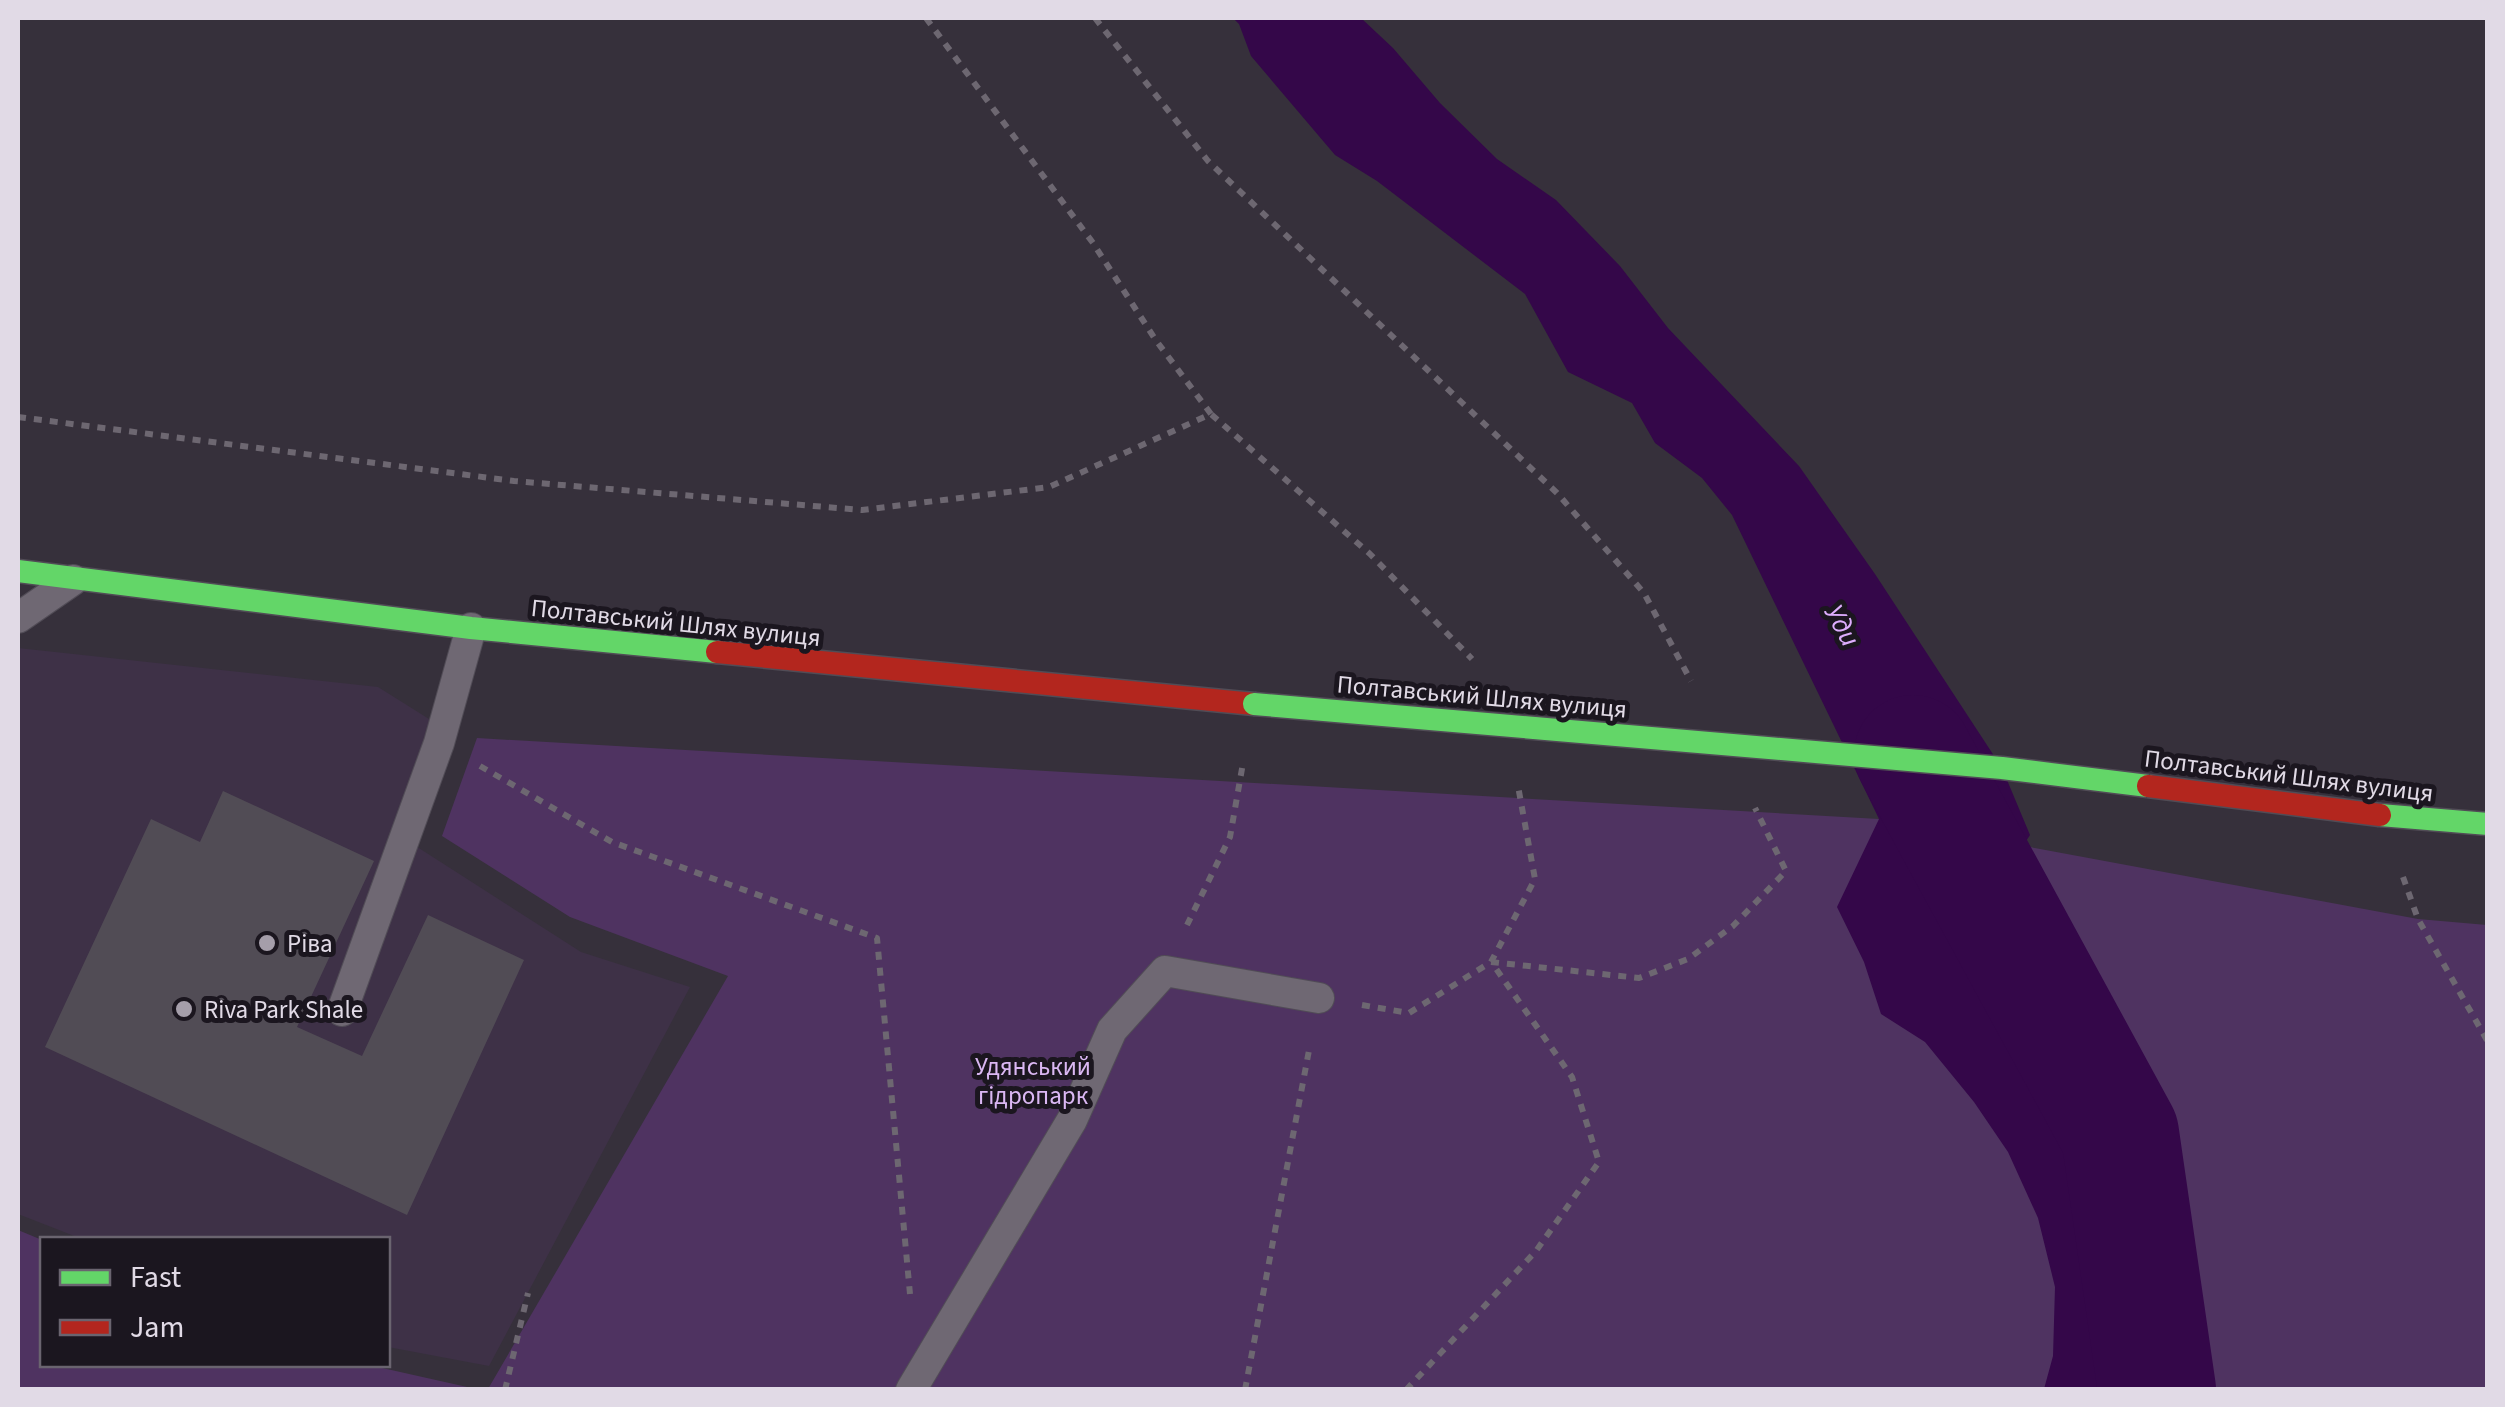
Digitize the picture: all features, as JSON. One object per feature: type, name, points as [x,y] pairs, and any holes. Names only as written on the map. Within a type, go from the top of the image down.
[{"type":"main road","name":"Полтавський Шлях вулиця","points":[[18,571],[472,628],[1254,704],[2002,768],[2380,815],[2488,824]]},
{"type":"lane","points":[[18,618],[76,578]]},
{"type":"lane","points":[[342,1011],[440,743],[472,628]]},
{"type":"lane","points":[[914,1384],[1072,1120],[1112,1030],[1165,971],[1319,998]]},
{"type":"path","points":[[926,18],[1094,243],[1154,340],[1211,414],[1370,554],[1471,658],[1479,671]]},
{"type":"path","points":[[1095,18],[1208,161],[1557,493],[1644,593],[1696,688]]},
{"type":"path","points":[[18,416],[514,481],[862,510],[1050,487],[1211,414]]},
{"type":"path","points":[[1165,971],[1230,837],[1254,704]]},
{"type":"path","points":[[440,743],[612,842],[878,938],[914,1384]]},
{"type":"path","points":[[1245,1390],[1319,998],[1409,1013],[1491,962],[1535,879],[1515,768]]},
{"type":"path","points":[[1491,962],[1639,978],[1688,959],[1734,926],[1786,872],[1754,805]]},
{"type":"path","points":[[2380,815],[2418,919],[2488,1042]]},
{"type":"path","points":[[1406,1390],[1536,1252],[1599,1162],[1572,1077],[1491,962]]},
{"type":"path","points":[[505,1390],[528,1293]]},
{"type":"shaded area","points":[[18,648],[378,687],[445,729],[411,843],[581,952],[690,987],[489,1366],[390,1347],[390,1237],[77,1237],[18,1214]]},
{"type":"green space","name":"Удянський гідропарк","points":[[477,738],[1879,819],[2418,919],[2487,925],[2487,1389],[488,1389],[728,976],[570,917],[442,836]]},
{"type":"green space","points":[[18,1230],[40,1239],[40,1367],[378,1367],[476,1389],[18,1389]]},
{"type":"water","points":[[1233,18],[1361,18],[1497,159],[1556,200],[1620,266],[1668,328],[1799,466],[1875,574],[2002,768],[2030,835],[1971,926],[1999,979],[2019,962],[2055,989],[2076,1043],[2086,1083],[2073,1106],[2112,1173],[2149,1288],[2168,1389],[2044,1389],[2053,1356],[2055,1287],[2038,1218],[2008,1152],[1974,1102],[1925,1042],[1881,1014],[1864,962],[1837,907],[1879,819],[1732,515],[1702,478],[1655,443],[1632,403],[1568,372],[1525,294],[1377,181],[1335,155],[1251,56]]},
{"type":"building","name":"Riva Park Shale","points":[[223,791],[374,861],[297,1027],[362,1056],[428,915],[524,960],[407,1215],[45,1047],[151,819],[200,842]]},
{"type":"waterway","name":"Уди","points":[[1913,754],[2120,1134],[2157,1390]]},
{"type":"traffic: fast","points":[[18,571],[471,628],[717,652]]},
{"type":"traffic: fast","points":[[1254,704],[2002,768],[2148,786]]},
{"type":"traffic: fast","points":[[2380,815],[2488,824]]},
{"type":"traffic: jam","points":[[717,652],[1254,704]]},
{"type":"traffic: jam","points":[[2148,786],[2380,815]]},
{"type":"place","name":"Ріва","points":[[267,943]]},
{"type":"place","name":"Riva Park Shale","points":[[184,1009]]}]
